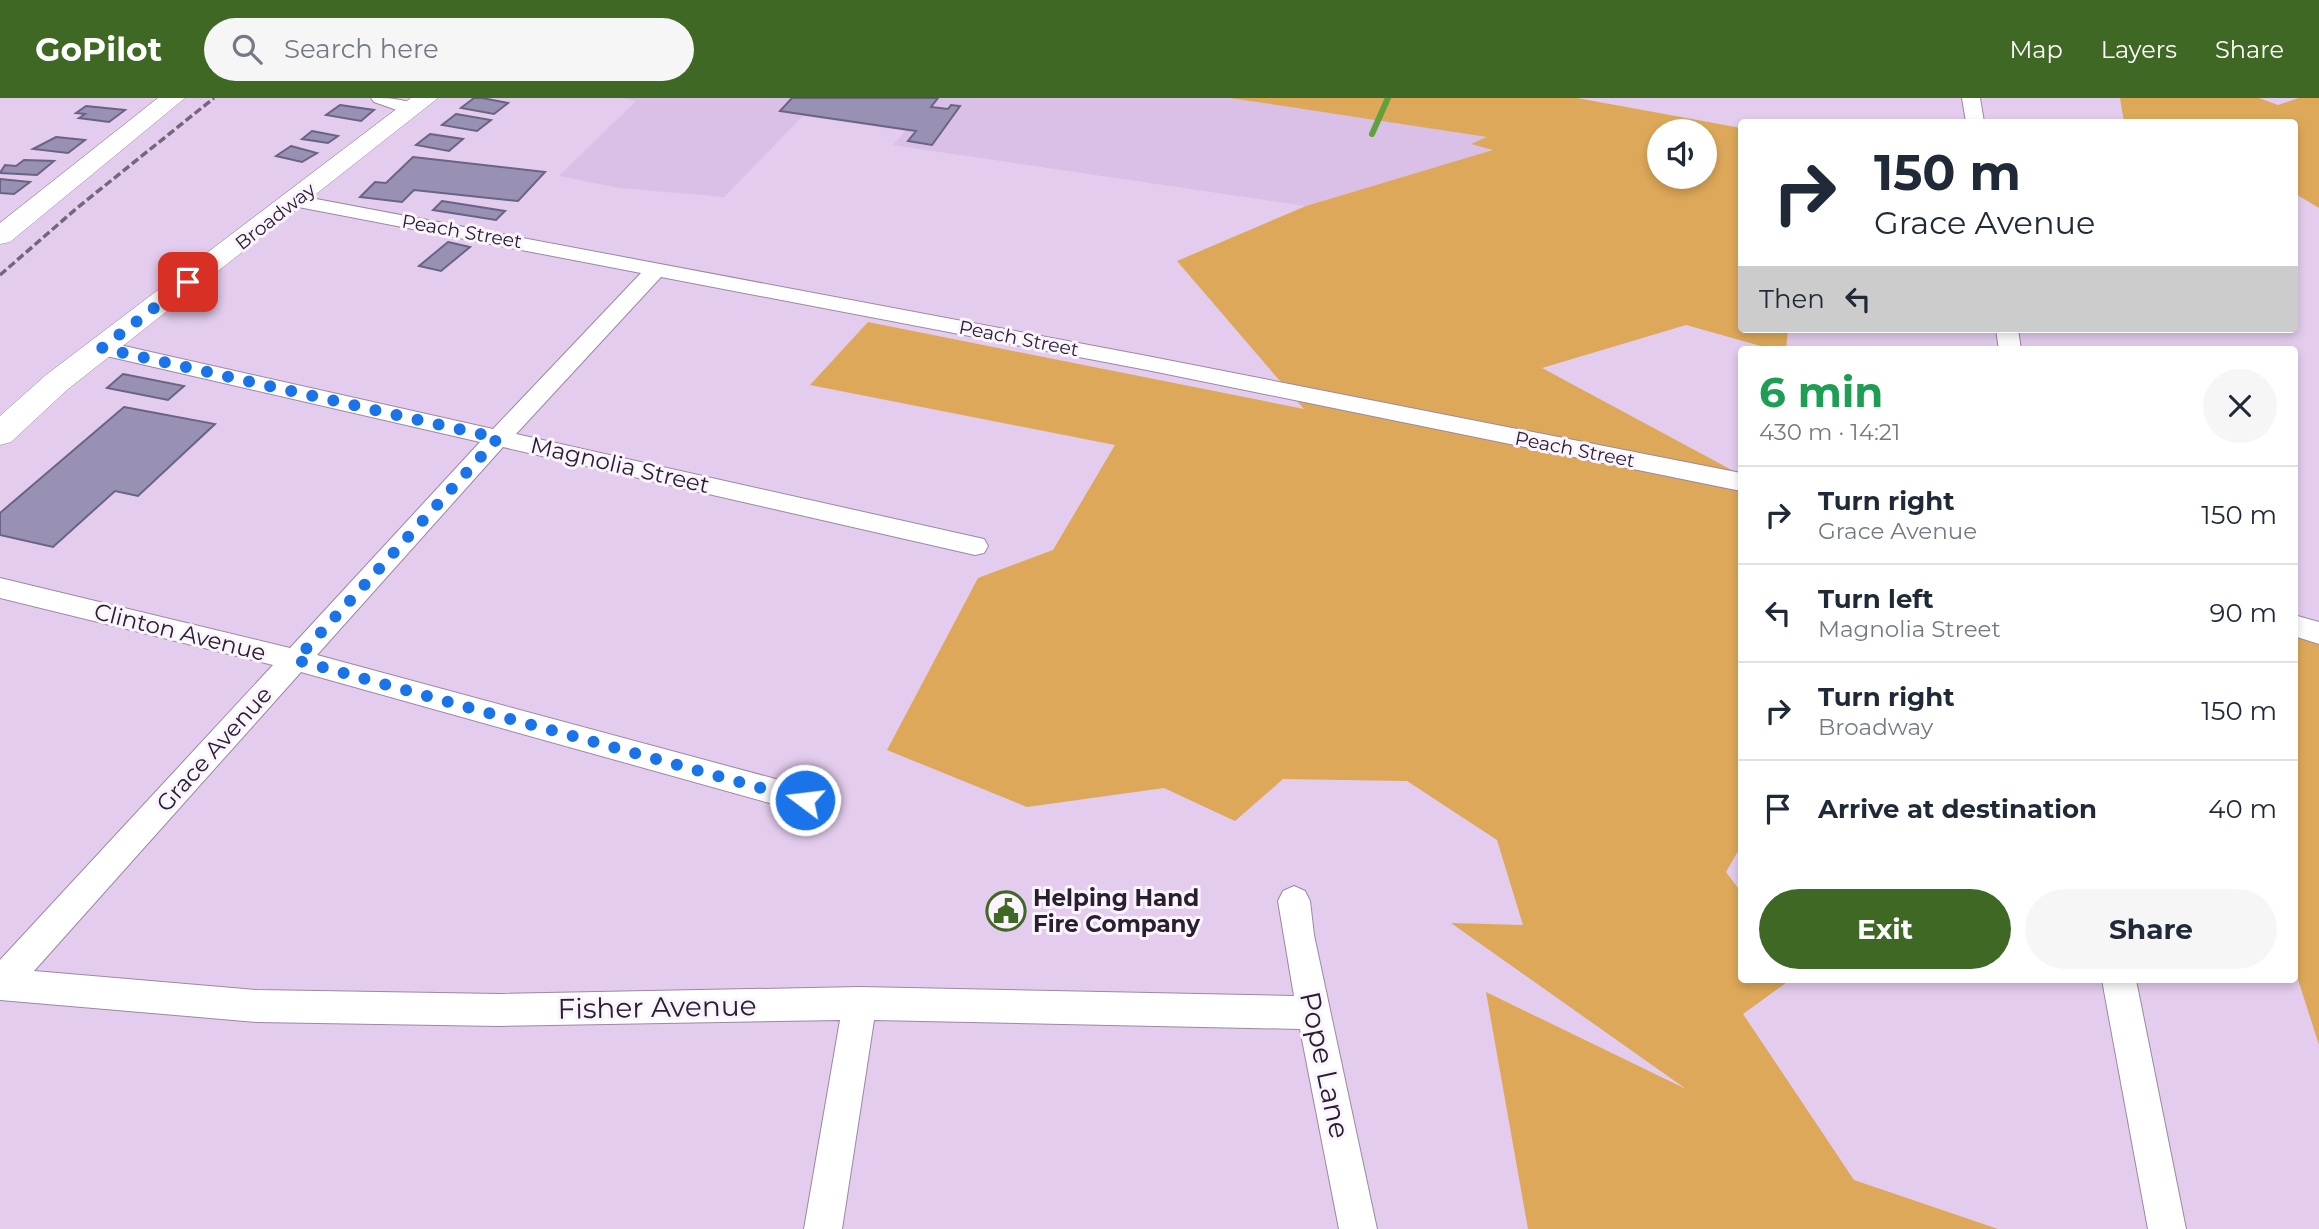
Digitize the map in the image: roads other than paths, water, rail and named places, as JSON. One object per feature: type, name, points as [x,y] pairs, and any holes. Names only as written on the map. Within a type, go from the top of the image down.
[{"type":"main road","points":[[0,236],[173,98]]},
{"type":"main road","name":"Broadway","points":[[8,424],[418,104]]},
{"type":"street","points":[[380,98],[418,104]]},
{"type":"street","points":[[1968,98],[1974,119]]},
{"type":"street","name":"Peach Street","points":[[295,201],[658,268],[1738,481]]},
{"type":"street","name":"Grace Avenue","points":[[0,984],[498,438],[658,268]]},
{"type":"street","name":"Magnolia Street","points":[[102,348],[975,546]]},
{"type":"street","name":"Clinton Avenue","points":[[0,588],[296,660],[805,800]]},
{"type":"street","points":[[2298,626],[2319,633]]},
{"type":"street","name":"Pope Lane","points":[[1294,901],[1358,1229]]},
{"type":"street","points":[[2120,983],[2167,1229]]},
{"type":"street","name":"Fisher Avenue","points":[[0,984],[271,1006],[499,1010],[860,1003],[1314,1013]]},
{"type":"street","points":[[823,1229],[860,1003]]},
{"type":"waterway","points":[[1372,134],[1388,98]]},
{"type":"railway","points":[[0,275],[77,208],[214,98]]},
{"type":"place","name":"Helping Hand Fire Company","points":[[1006,911]]}]
